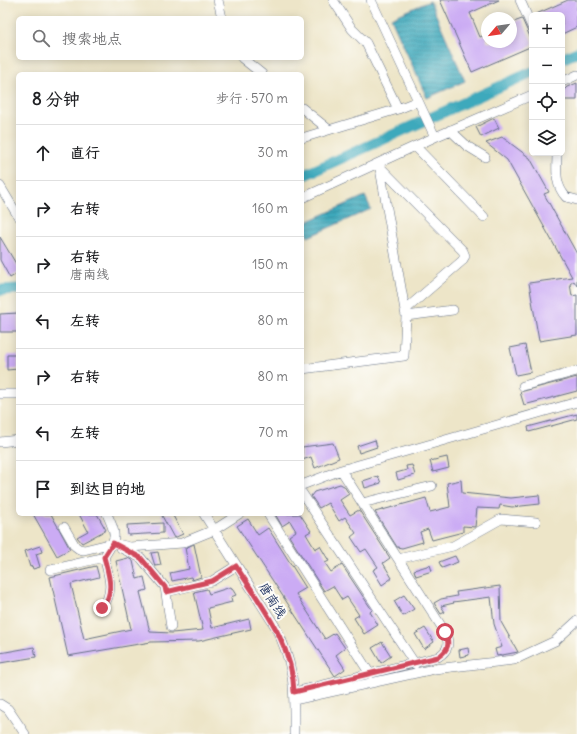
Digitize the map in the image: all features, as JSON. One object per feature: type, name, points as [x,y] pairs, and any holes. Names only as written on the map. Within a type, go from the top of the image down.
[{"type":"street","points":[[218,0],[222,16]]},
{"type":"street","points":[[333,0],[352,29],[366,44],[398,109]]},
{"type":"street","points":[[371,0],[435,137]]},
{"type":"street","points":[[520,0],[529,20]]},
{"type":"street","points":[[244,60],[260,72]]},
{"type":"street","points":[[565,81],[577,75]]},
{"type":"street","points":[[304,197],[379,165],[450,130],[529,96]]},
{"type":"street","points":[[304,137],[398,109],[418,100]]},
{"type":"street","points":[[304,110],[328,129]]},
{"type":"street","points":[[450,130],[467,146],[485,157]]},
{"type":"street","points":[[415,146],[484,217]]},
{"type":"street","points":[[557,156],[556,179],[561,192],[566,197],[577,200]]},
{"type":"street","points":[[379,165],[463,251],[465,256],[462,261],[406,313]]},
{"type":"street","points":[[304,369],[404,356],[406,313],[379,165]]},
{"type":"street","points":[[0,186],[16,213]]},
{"type":"street","points":[[406,313],[453,310]]},
{"type":"street","points":[[524,386],[577,371]]},
{"type":"street","points":[[0,394],[16,394]]},
{"type":"street","points":[[304,484],[341,470],[577,402]]},
{"type":"street","points":[[0,442],[16,440]]},
{"type":"street","points":[[294,696],[370,674],[415,664],[438,657],[445,653],[449,647],[448,639],[341,470]]},
{"type":"street","points":[[362,502],[432,486]]},
{"type":"street","points":[[304,496],[415,664]]},
{"type":"street","points":[[50,570],[104,557],[113,543],[115,533],[108,516]]},
{"type":"street","name":"唐南线","points":[[205,516],[282,641],[292,672],[294,696],[294,734]]},
{"type":"street","points":[[64,527],[74,546],[84,550],[113,543],[130,547],[182,543],[214,530],[236,516]]},
{"type":"street","points":[[269,516],[370,674]]},
{"type":"street","points":[[398,559],[453,546],[501,519],[536,522]]},
{"type":"street","points":[[113,543],[141,558],[165,587],[171,627]]},
{"type":"street","points":[[102,608],[109,600],[110,590],[110,581],[104,557]]},
{"type":"street","points":[[166,592],[212,581],[236,566]]},
{"type":"street","points":[[294,696],[434,669],[514,660],[555,641],[577,621]]},
{"type":"street","points":[[0,704],[8,709],[25,734]]},
{"type":"water","points":[[430,1],[465,81],[427,98],[391,18]]},
{"type":"water","points":[[365,196],[371,209],[308,237],[304,228],[304,223]]},
{"type":"building","points":[[440,0],[499,0],[470,13],[481,37],[481,48],[517,48],[517,21],[522,19],[529,34],[529,47],[472,72]]},
{"type":"building","points":[[568,0],[577,0],[577,27],[565,33],[565,12],[541,12]]},
{"type":"building","points":[[577,83],[577,100],[565,100],[565,89]]},
{"type":"building","points":[[494,118],[499,128],[481,137],[476,127]]},
{"type":"building","points":[[502,137],[530,158],[549,192],[544,194],[577,254],[577,286],[574,281],[570,284],[572,296],[577,295],[577,335],[539,341],[529,283],[572,277],[507,160],[486,143]]},
{"type":"building","points":[[0,237],[16,264],[16,274],[10,278],[0,260]]},
{"type":"building","points":[[16,313],[16,332],[0,332],[0,314]]},
{"type":"building","points":[[525,345],[531,372],[516,375],[510,348]]},
{"type":"building","points":[[7,355],[16,355],[16,369],[7,370]]},
{"type":"building","points":[[577,377],[577,391],[524,405],[520,392]]},
{"type":"building","points":[[577,414],[577,419],[529,432],[528,427]]},
{"type":"building","points":[[375,440],[377,447],[359,453],[357,446]]},
{"type":"building","points":[[333,443],[339,458],[315,468],[311,457],[304,459],[304,447]]},
{"type":"building","points":[[447,457],[449,468],[433,472],[430,461]]},
{"type":"building","points":[[412,465],[415,475],[398,480],[396,473],[407,470],[406,466]]},
{"type":"building","points":[[378,476],[381,483],[365,488],[363,481]]},
{"type":"building","points":[[461,480],[462,493],[511,498],[539,495],[540,504],[512,507],[500,505],[499,509],[477,508],[475,527],[463,526],[463,532],[432,540],[428,529],[420,532],[423,542],[402,548],[397,547],[375,512],[426,498],[430,512],[450,507],[447,483]]},
{"type":"building","points":[[340,484],[344,486],[349,494],[340,500],[350,515],[359,510],[390,558],[383,563],[392,578],[382,585],[373,570],[378,567],[366,549],[361,552],[351,537],[356,533],[345,517],[339,521],[328,503],[319,508],[311,496],[314,492]]},
{"type":"building","points":[[34,516],[52,516],[70,549],[57,556]]},
{"type":"building","points":[[80,516],[98,516],[106,530],[82,543],[77,537],[88,531]]},
{"type":"building","points":[[162,516],[173,516],[183,534],[174,538]]},
{"type":"building","points":[[276,516],[301,516],[311,531],[306,534],[315,549],[320,546],[329,561],[325,563],[331,572],[342,565],[372,610],[370,612],[378,625],[364,634],[354,618],[359,615],[347,597],[342,600],[333,586],[324,591],[289,536],[296,531],[290,521],[282,526]]},
{"type":"building","points":[[248,519],[258,535],[268,528],[306,588],[296,594],[325,639],[335,633],[345,648],[336,655],[345,669],[335,676],[237,526]]},
{"type":"building","points":[[163,523],[163,533],[128,535],[127,525]]},
{"type":"building","points":[[194,544],[201,577],[192,580],[191,577],[172,581],[170,573],[189,569],[185,548]]},
{"type":"building","points":[[40,546],[42,552],[36,554],[40,567],[33,569],[32,566],[30,567],[25,551]]},
{"type":"building","points":[[158,552],[161,565],[155,566],[151,553]]},
{"type":"building","points":[[455,556],[458,562],[442,568],[439,562]]},
{"type":"building","points":[[128,558],[133,561],[137,579],[144,577],[147,590],[140,592],[150,632],[172,633],[203,630],[194,592],[207,589],[209,594],[231,587],[236,595],[231,597],[232,602],[208,608],[212,628],[249,619],[251,629],[199,641],[151,642],[68,656],[50,577],[96,566],[99,577],[71,584],[84,639],[131,629],[116,561]]},
{"type":"building","points":[[430,565],[432,571],[416,576],[414,570]]},
{"type":"building","points":[[500,586],[501,622],[518,652],[497,656],[495,649],[502,647],[494,624],[491,597],[453,602],[454,603],[441,606],[445,612],[441,614],[434,603],[441,599],[457,596],[456,592]]},
{"type":"building","points":[[404,595],[414,609],[403,616],[394,601]]},
{"type":"building","points":[[425,628],[434,642],[424,649],[415,634]]},
{"type":"building","points":[[382,642],[391,656],[381,663],[372,648]]},
{"type":"building","points":[[34,647],[36,657],[0,663],[0,653]]},
{"type":"building","points":[[468,648],[469,655],[460,657],[459,650]]},
{"type":"waterway","points":[[565,58],[577,52]]},
{"type":"waterway","points":[[304,175],[529,73]]},
{"type":"waterway","points":[[0,290],[16,289]]},
{"type":"route","points":[[102,608],[109,600],[110,590],[110,581],[104,557],[113,543],[141,558],[165,587],[166,592],[212,581],[236,566],[275,626],[288,654],[294,684],[294,692],[415,664],[438,657],[445,653],[449,647],[445,632]]}]
